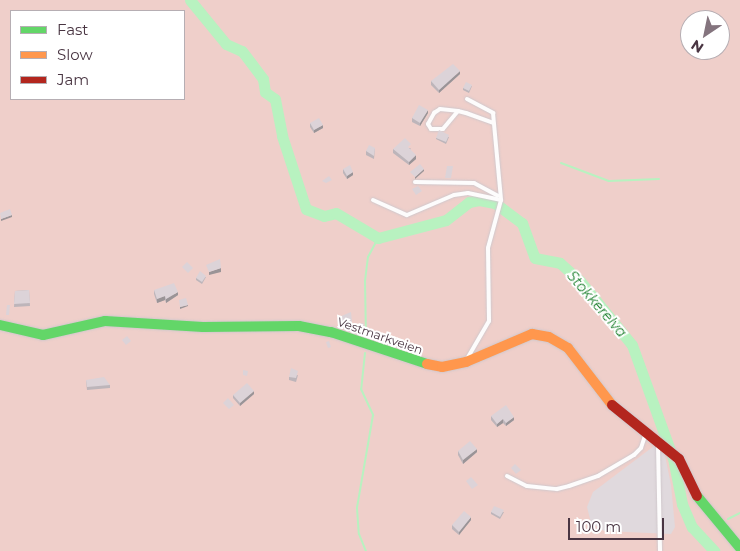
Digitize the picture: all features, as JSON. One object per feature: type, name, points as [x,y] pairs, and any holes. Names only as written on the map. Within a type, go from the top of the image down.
[{"type":"street","name":"Vestmarkveien","points":[[0,325],[43,335],[105,322],[203,327],[300,326],[331,332],[427,366],[453,366],[532,334],[554,339],[578,360],[606,402],[645,434],[670,451],[683,465],[700,503],[739,545]]},
{"type":"lane","points":[[467,99],[493,113],[493,123],[497,131],[498,196]]},
{"type":"lane","points":[[458,112],[443,129],[431,129],[428,124],[434,113],[440,109],[458,112],[493,123]]},
{"type":"lane","points":[[415,182],[474,183],[498,196],[501,200]]},
{"type":"lane","points":[[372,200],[407,215],[454,194],[468,194],[501,200]]},
{"type":"lane","points":[[466,362],[489,321],[488,248],[501,200]]},
{"type":"lane","points":[[507,476],[527,486],[557,489],[569,486],[598,476],[634,455],[641,448],[645,434]]},
{"type":"lane","points":[[658,443],[660,551]]},
{"type":"shaded area","points":[[0,0],[740,0],[740,551],[0,551]]},
{"type":"shaded area","points":[[658,443],[663,446],[671,485],[675,527],[671,534],[604,531],[591,523],[587,507],[593,492]]},
{"type":"building","points":[[453,64],[460,71],[439,90],[431,81]]},
{"type":"building","points":[[466,82],[472,85],[469,91],[463,88]]},
{"type":"building","points":[[419,105],[428,110],[420,123],[412,118]]},
{"type":"building","points":[[319,118],[323,125],[314,130],[310,123]]},
{"type":"building","points":[[439,130],[449,135],[446,142],[436,138]]},
{"type":"building","points":[[405,138],[411,144],[408,147],[416,155],[409,162],[393,149]]},
{"type":"building","points":[[369,145],[375,148],[374,156],[366,151]]},
{"type":"building","points":[[420,164],[424,169],[415,177],[410,172]]},
{"type":"building","points":[[350,165],[353,172],[347,176],[343,169]]},
{"type":"building","points":[[447,166],[453,166],[451,178],[445,178]]},
{"type":"building","points":[[329,176],[332,180],[326,183],[322,181]]},
{"type":"building","points":[[418,186],[422,191],[416,195],[412,189]]},
{"type":"building","points":[[10,209],[12,215],[1,219],[0,213]]},
{"type":"building","points":[[220,259],[221,268],[209,272],[206,265]]},
{"type":"building","points":[[187,262],[193,268],[188,273],[182,267]]},
{"type":"building","points":[[200,271],[206,276],[202,282],[196,278]]},
{"type":"building","points":[[174,283],[178,292],[166,299],[165,296],[157,299],[154,290]]},
{"type":"building","points":[[29,290],[30,303],[14,304],[15,291]]},
{"type":"building","points":[[186,298],[188,305],[180,307],[179,300]]},
{"type":"building","points":[[7,305],[10,305],[9,315],[6,315]]},
{"type":"building","points":[[351,312],[352,322],[342,323],[339,317]]},
{"type":"building","points":[[363,323],[364,326],[356,329],[355,325]]},
{"type":"building","points":[[127,336],[131,341],[126,345],[122,340]]},
{"type":"building","points":[[329,341],[331,347],[328,348],[326,342]]},
{"type":"building","points":[[291,368],[298,371],[296,378],[289,377]]},
{"type":"building","points":[[243,370],[248,371],[247,376],[243,375]]},
{"type":"building","points":[[104,377],[110,385],[87,387],[86,380]]},
{"type":"building","points":[[247,383],[254,391],[240,403],[233,395]]},
{"type":"building","points":[[228,398],[234,405],[229,409],[223,403]]},
{"type":"building","points":[[506,405],[514,417],[506,423],[503,419],[497,424],[491,416]]},
{"type":"building","points":[[470,441],[477,449],[463,460],[458,451]]},
{"type":"building","points":[[515,464],[521,470],[516,474],[511,468]]},
{"type":"building","points":[[471,477],[478,485],[472,489],[466,481]]},
{"type":"building","points":[[494,506],[504,510],[500,517],[491,512]]},
{"type":"building","points":[[464,511],[471,517],[459,532],[452,525]]},
{"type":"waterway","name":"Stokkerelva","points":[[190,0],[226,44],[242,51],[263,79],[265,92],[275,99],[282,136],[306,209],[324,216],[336,213],[378,238],[446,220],[469,202],[479,200],[495,203],[522,223],[535,258],[560,263],[580,281],[632,345],[673,458],[682,504],[692,527],[714,551]]},
{"type":"waterway","points":[[561,163],[609,181],[659,179]]},
{"type":"waterway","points":[[366,338],[365,281],[368,257],[378,238]]},
{"type":"waterway","points":[[365,353],[361,389],[373,415],[357,508],[359,534],[366,551]]},
{"type":"waterway","points":[[728,519],[740,513]]},
{"type":"traffic: fast","points":[[0,325],[43,335],[105,321],[203,327],[299,326],[331,332],[427,364]]},
{"type":"traffic: fast","points":[[697,496],[740,548]]},
{"type":"traffic: slow","points":[[427,364],[442,367],[466,362],[532,334],[549,337],[568,348],[612,405]]},
{"type":"traffic: jam","points":[[612,405],[679,459],[697,496]]}]
